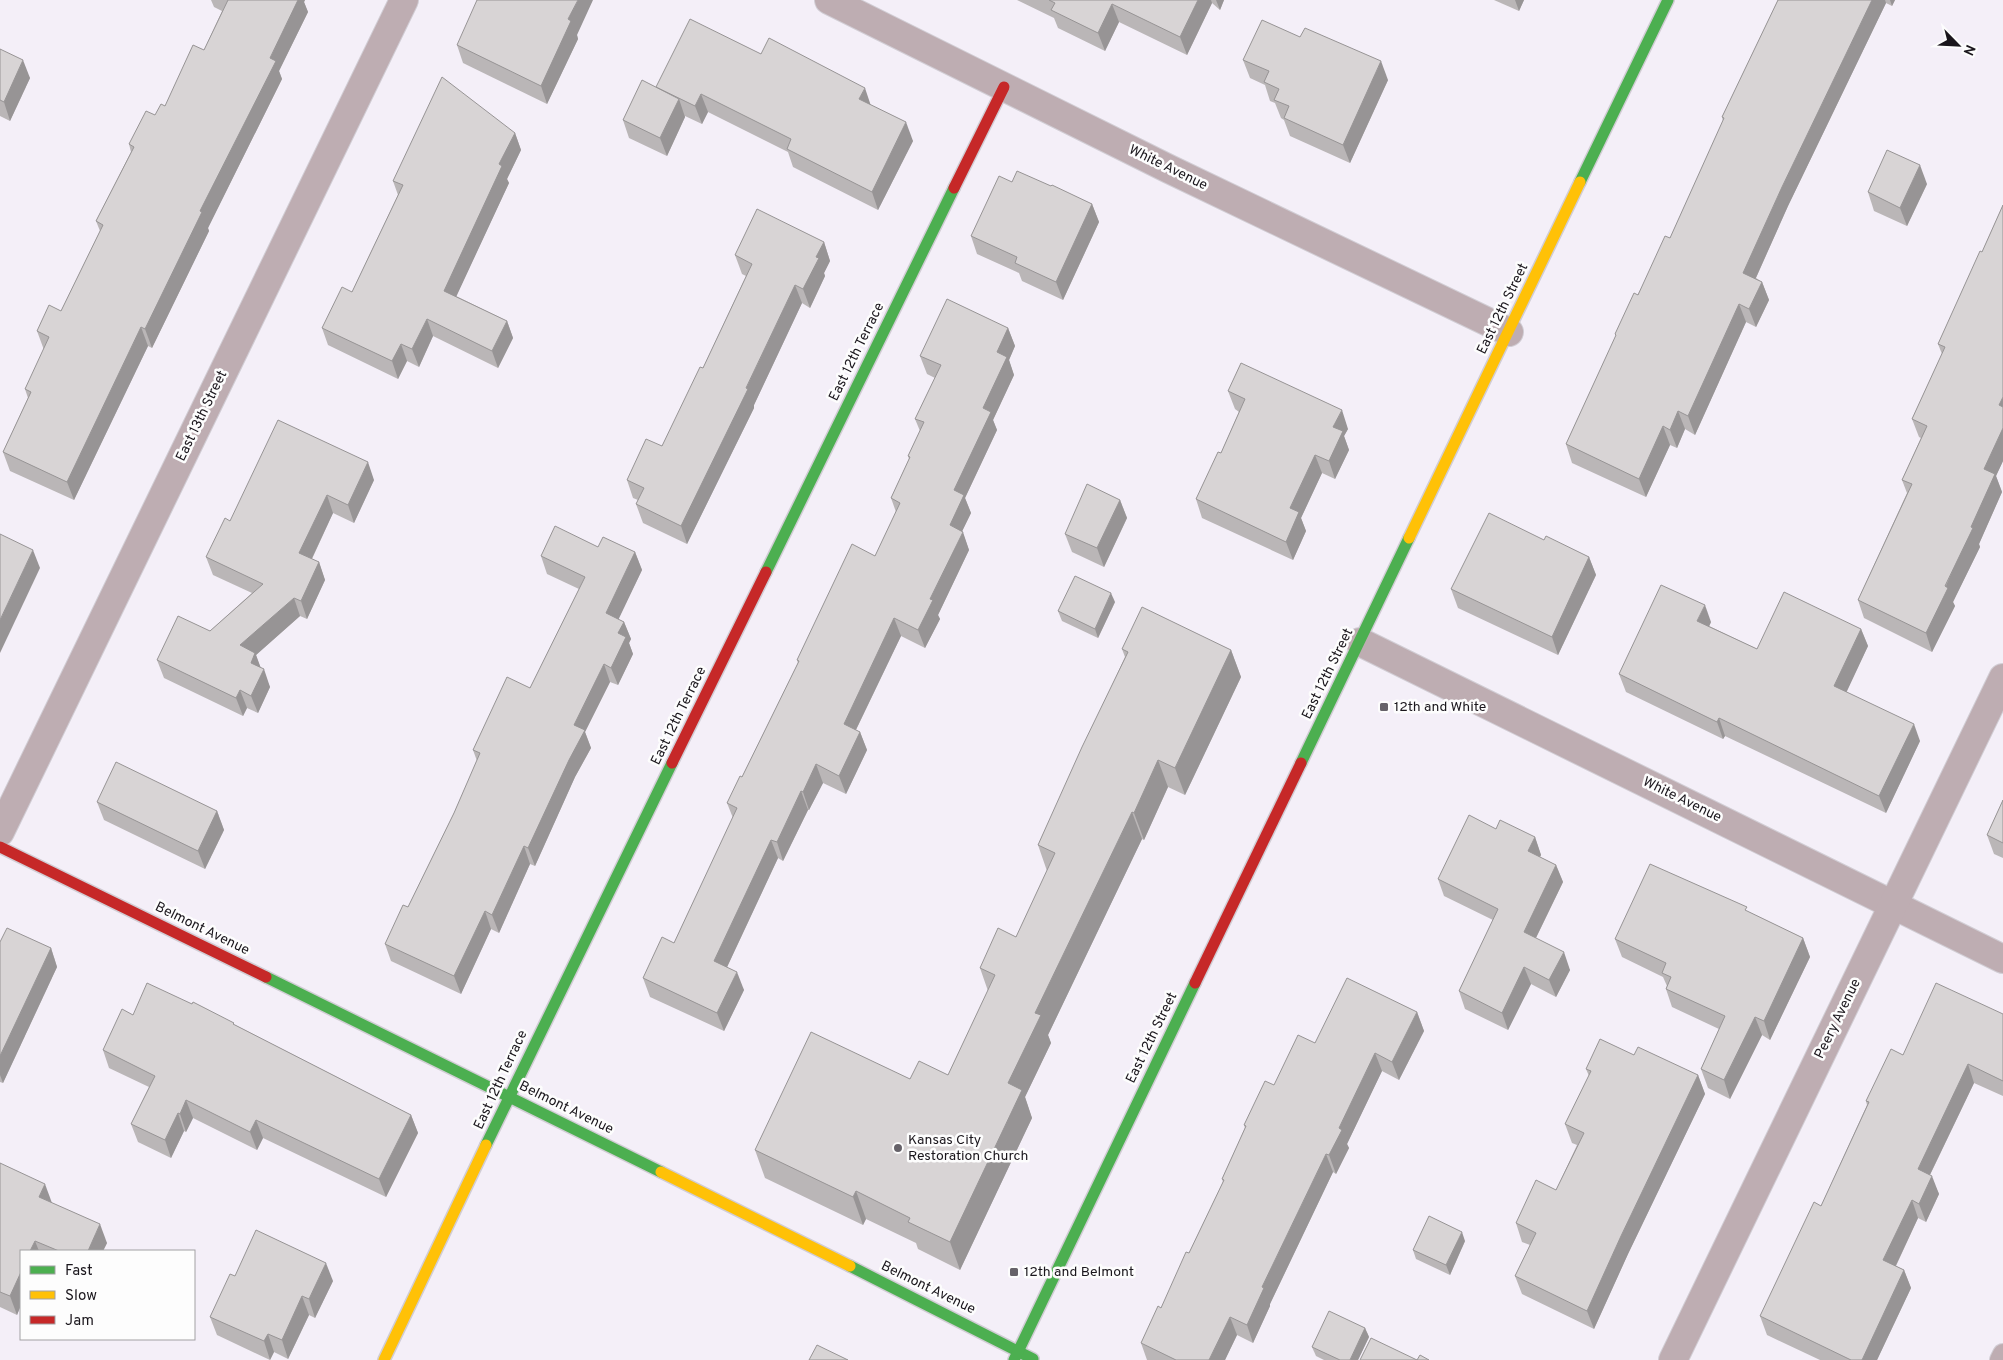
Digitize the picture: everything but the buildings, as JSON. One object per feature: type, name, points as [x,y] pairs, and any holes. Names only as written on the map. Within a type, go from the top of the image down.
[{"type":"street","name":"East 13th Street","points":[[0,832],[404,0]]},
{"type":"street","name":"White Avenue","points":[[829,0],[1177,174],[1509,332]]},
{"type":"street","name":"East 12th Street","points":[[1016,1356],[1668,0]]},
{"type":"street","name":"East 12th Terrace","points":[[384,1360],[509,1096],[1004,87]]},
{"type":"street","name":"White Avenue","points":[[1360,642],[2003,959]]},
{"type":"street","name":"Peery Avenue","points":[[1673,1360],[2003,678]]},
{"type":"street","name":"Belmont Avenue","points":[[0,847],[509,1096],[980,1331],[1016,1356],[1035,1360]]},
{"type":"lane","points":[[2000,1360],[2003,1354]]},
{"type":"traffic: fast","points":[[1580,182],[1668,0]]},
{"type":"traffic: fast","points":[[766,572],[954,188]]},
{"type":"traffic: fast","points":[[1301,763],[1409,538]]},
{"type":"traffic: fast","points":[[486,1145],[672,763]]},
{"type":"traffic: fast","points":[[266,977],[661,1172]]},
{"type":"traffic: fast","points":[[1014,1360],[1195,983]]},
{"type":"traffic: fast","points":[[850,1266],[1033,1359]]},
{"type":"traffic: slow","points":[[1409,538],[1580,182]]},
{"type":"traffic: slow","points":[[384,1360],[486,1145]]},
{"type":"traffic: slow","points":[[661,1172],[850,1266]]},
{"type":"traffic: jam","points":[[954,188],[1004,87]]},
{"type":"traffic: jam","points":[[672,763],[766,572]]},
{"type":"traffic: jam","points":[[1195,983],[1301,763]]},
{"type":"traffic: jam","points":[[0,847],[266,977]]},
{"type":"place","name":"12th and White","points":[[1384,707]]},
{"type":"place","name":"Kansas City Restoration Church","points":[[898,1148]]},
{"type":"place","name":"12th and Belmont","points":[[1014,1272]]}]
